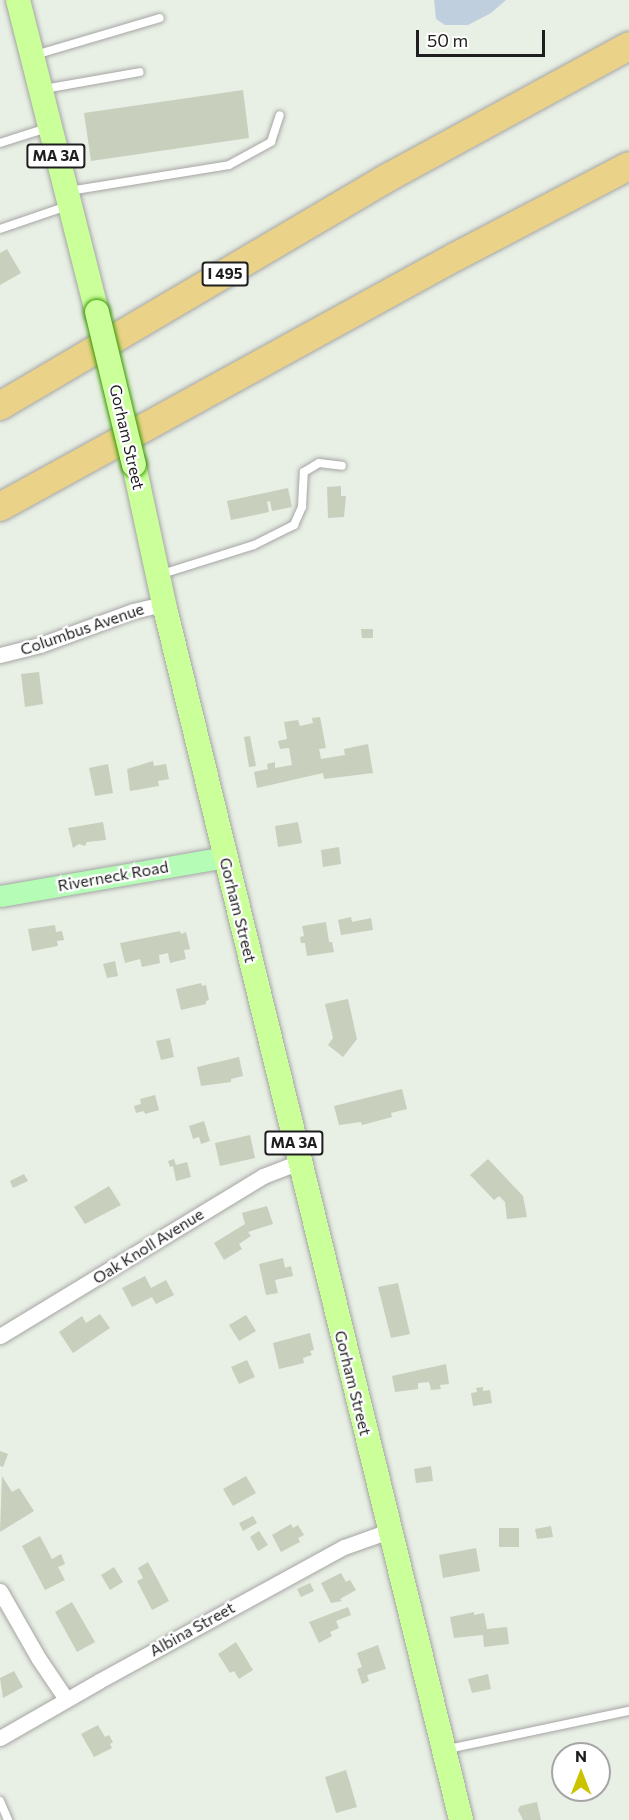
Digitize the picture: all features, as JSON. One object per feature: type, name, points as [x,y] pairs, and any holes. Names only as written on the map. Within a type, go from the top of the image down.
[{"type":"highway","name":"I 495","points":[[0,406],[390,177],[629,46]]},
{"type":"highway","points":[[0,507],[465,252],[629,166]]},
{"type":"main road","name":"Gorham Street","points":[[18,0],[66,198],[97,312],[225,857],[461,1820]]},
{"type":"main road","name":"Riverneck Road","points":[[0,896],[225,857]]},
{"type":"street","name":"Columbus Avenue","points":[[0,655],[40,645],[133,611],[164,603]]},
{"type":"street","name":"Oak Knoll Avenue","points":[[0,1336],[253,1181],[273,1170],[299,1162]]},
{"type":"street","name":"Albina Street","points":[[0,1738],[66,1699],[344,1547],[390,1531]]},
{"type":"street","points":[[0,1591],[39,1659],[66,1699]]},
{"type":"lane","points":[[31,56],[160,18]]},
{"type":"lane","points":[[40,90],[140,72]]},
{"type":"lane","points":[[0,229],[66,198],[229,165],[271,142],[280,114]]},
{"type":"lane","points":[[0,143],[49,128]]},
{"type":"lane","points":[[158,576],[254,545],[294,525],[302,507],[304,472],[319,463],[342,466]]},
{"type":"lane","points":[[443,1750],[629,1711]]},
{"type":"lane","points":[[0,1802],[8,1820]]},
{"type":"shaded area","points":[[434,0],[506,0],[491,13],[468,25],[445,25],[436,19]]},
{"type":"building","points":[[243,90],[249,138],[91,161],[84,113]]},
{"type":"building","points":[[7,249],[21,273],[0,285],[0,253]]},
{"type":"building","points":[[341,486],[341,496],[346,496],[344,517],[328,518],[327,487]]},
{"type":"building","points":[[288,488],[292,507],[272,511],[270,501],[267,502],[269,512],[231,520],[227,501]]},
{"type":"building","points":[[361,629],[373,629],[373,638],[362,638]]},
{"type":"building","points":[[39,672],[43,704],[25,707],[21,674]]},
{"type":"building","points":[[320,717],[326,748],[319,749],[321,759],[345,755],[344,749],[368,744],[373,773],[324,779],[323,773],[257,788],[254,772],[268,769],[267,764],[275,762],[275,768],[292,765],[289,748],[280,749],[278,741],[287,739],[284,722],[298,720],[300,726],[313,723],[312,718]]},
{"type":"building","points":[[250,736],[256,766],[249,767],[244,737]]},
{"type":"building","points":[[153,761],[154,766],[166,764],[169,779],[158,781],[159,786],[130,791],[127,769]]},
{"type":"building","points":[[108,764],[113,793],[95,796],[89,768]]},
{"type":"building","points":[[103,822],[106,840],[87,842],[85,846],[79,844],[73,848],[68,828]]},
{"type":"building","points":[[298,822],[302,843],[278,847],[275,826]]},
{"type":"building","points":[[339,847],[341,864],[323,867],[321,850]]},
{"type":"building","points":[[351,917],[352,922],[371,918],[373,930],[341,935],[338,920]]},
{"type":"building","points":[[326,922],[329,942],[332,942],[334,952],[307,956],[305,943],[301,943],[300,937],[304,936],[302,926]]},
{"type":"building","points":[[55,925],[56,932],[62,931],[64,940],[57,941],[58,946],[32,951],[28,929]]},
{"type":"building","points":[[180,931],[181,934],[186,932],[190,949],[184,950],[186,959],[170,963],[168,953],[159,955],[160,963],[142,967],[140,959],[125,963],[120,943]]},
{"type":"building","points":[[115,961],[118,976],[107,978],[103,964]]},
{"type":"building","points":[[201,983],[202,986],[206,985],[209,1000],[206,1004],[181,1010],[176,989]]},
{"type":"building","points":[[348,999],[357,1039],[343,1057],[328,1045],[333,1038],[325,1004]]},
{"type":"building","points":[[170,1038],[174,1057],[161,1060],[156,1041]]},
{"type":"building","points":[[239,1057],[243,1076],[231,1079],[231,1082],[201,1086],[197,1067]]},
{"type":"building","points":[[402,1089],[407,1109],[391,1113],[392,1117],[362,1125],[361,1122],[339,1125],[334,1106]]},
{"type":"building","points":[[155,1095],[159,1110],[145,1114],[144,1111],[136,1113],[134,1106],[141,1104],[140,1099]]},
{"type":"building","points":[[204,1121],[210,1141],[201,1144],[199,1137],[193,1139],[189,1126]]},
{"type":"building","points":[[250,1135],[255,1158],[220,1166],[215,1143]]},
{"type":"building","points":[[174,1159],[176,1165],[187,1162],[191,1177],[176,1181],[173,1166],[170,1167],[168,1161]]},
{"type":"building","points":[[488,1159],[523,1196],[527,1217],[507,1219],[505,1202],[499,1196],[494,1200],[470,1175]]},
{"type":"building","points":[[24,1174],[28,1181],[13,1188],[10,1181]]},
{"type":"building","points":[[109,1186],[121,1205],[85,1224],[74,1207]]},
{"type":"building","points":[[267,1206],[273,1224],[248,1232],[251,1236],[239,1244],[242,1249],[224,1260],[214,1243],[245,1224],[242,1213]]},
{"type":"building","points":[[283,1258],[285,1268],[291,1266],[293,1276],[275,1280],[278,1293],[266,1295],[259,1264]]},
{"type":"building","points":[[145,1276],[151,1288],[166,1280],[174,1295],[156,1304],[152,1297],[132,1307],[122,1288]]},
{"type":"building","points":[[398,1283],[410,1334],[391,1338],[378,1287]]},
{"type":"building","points":[[100,1314],[110,1328],[73,1353],[59,1332],[82,1316],[86,1323]]},
{"type":"building","points":[[246,1315],[256,1331],[239,1341],[229,1325]]},
{"type":"building","points":[[310,1333],[314,1350],[310,1351],[312,1355],[303,1358],[304,1363],[279,1369],[273,1343]]},
{"type":"building","points":[[247,1360],[255,1377],[239,1384],[231,1367]]},
{"type":"building","points":[[446,1364],[449,1384],[440,1385],[441,1389],[431,1390],[429,1382],[418,1383],[418,1389],[395,1392],[392,1376]]},
{"type":"building","points":[[483,1387],[483,1391],[490,1390],[492,1403],[473,1406],[471,1393],[477,1392],[476,1388]]},
{"type":"building","points":[[0,1451],[8,1454],[3,1467],[0,1466]]},
{"type":"building","points":[[431,1466],[433,1481],[416,1483],[414,1469]]},
{"type":"building","points":[[2,1476],[12,1492],[19,1488],[34,1511],[0,1532]]},
{"type":"building","points":[[246,1476],[256,1493],[233,1506],[223,1489]]},
{"type":"building","points":[[253,1516],[257,1523],[243,1531],[239,1523]]},
{"type":"building","points":[[291,1524],[293,1528],[298,1525],[304,1535],[298,1538],[300,1542],[281,1552],[272,1535]]},
{"type":"building","points":[[551,1526],[553,1537],[537,1539],[535,1529]]},
{"type":"building","points":[[499,1528],[519,1528],[519,1547],[499,1547]]},
{"type":"building","points":[[259,1531],[268,1545],[258,1551],[250,1537]]},
{"type":"building","points":[[40,1536],[52,1559],[61,1554],[65,1564],[58,1567],[65,1580],[45,1590],[22,1546]]},
{"type":"building","points":[[476,1548],[480,1571],[443,1578],[439,1555]]},
{"type":"building","points":[[148,1562],[169,1601],[152,1610],[137,1581],[143,1578],[138,1568]]},
{"type":"building","points":[[114,1567],[123,1582],[110,1590],[101,1575]]},
{"type":"building","points":[[341,1573],[346,1582],[350,1580],[356,1590],[340,1599],[342,1601],[331,1603],[321,1583]]},
{"type":"building","points":[[310,1583],[314,1591],[301,1597],[297,1589]]},
{"type":"building","points":[[72,1602],[95,1642],[77,1652],[55,1612]]},
{"type":"building","points":[[348,1607],[351,1615],[336,1621],[339,1628],[330,1632],[332,1636],[319,1643],[309,1622]]},
{"type":"building","points":[[474,1612],[474,1615],[484,1613],[487,1629],[507,1627],[509,1644],[484,1647],[483,1635],[454,1638],[450,1617]]},
{"type":"building","points":[[236,1642],[253,1670],[239,1679],[234,1671],[230,1673],[218,1654]]},
{"type":"building","points":[[378,1645],[386,1669],[367,1675],[369,1681],[362,1684],[357,1669],[362,1667],[357,1653]]},
{"type":"building","points":[[14,1671],[23,1687],[3,1698],[0,1678]]},
{"type":"building","points":[[488,1674],[491,1689],[472,1693],[468,1679]]},
{"type":"building","points":[[98,1725],[105,1737],[109,1735],[113,1742],[110,1744],[112,1748],[94,1757],[81,1734]]},
{"type":"building","points":[[346,1770],[357,1807],[336,1813],[325,1777]]},
{"type":"building","points":[[537,1802],[541,1820],[523,1820],[518,1810],[520,1806]]}]
